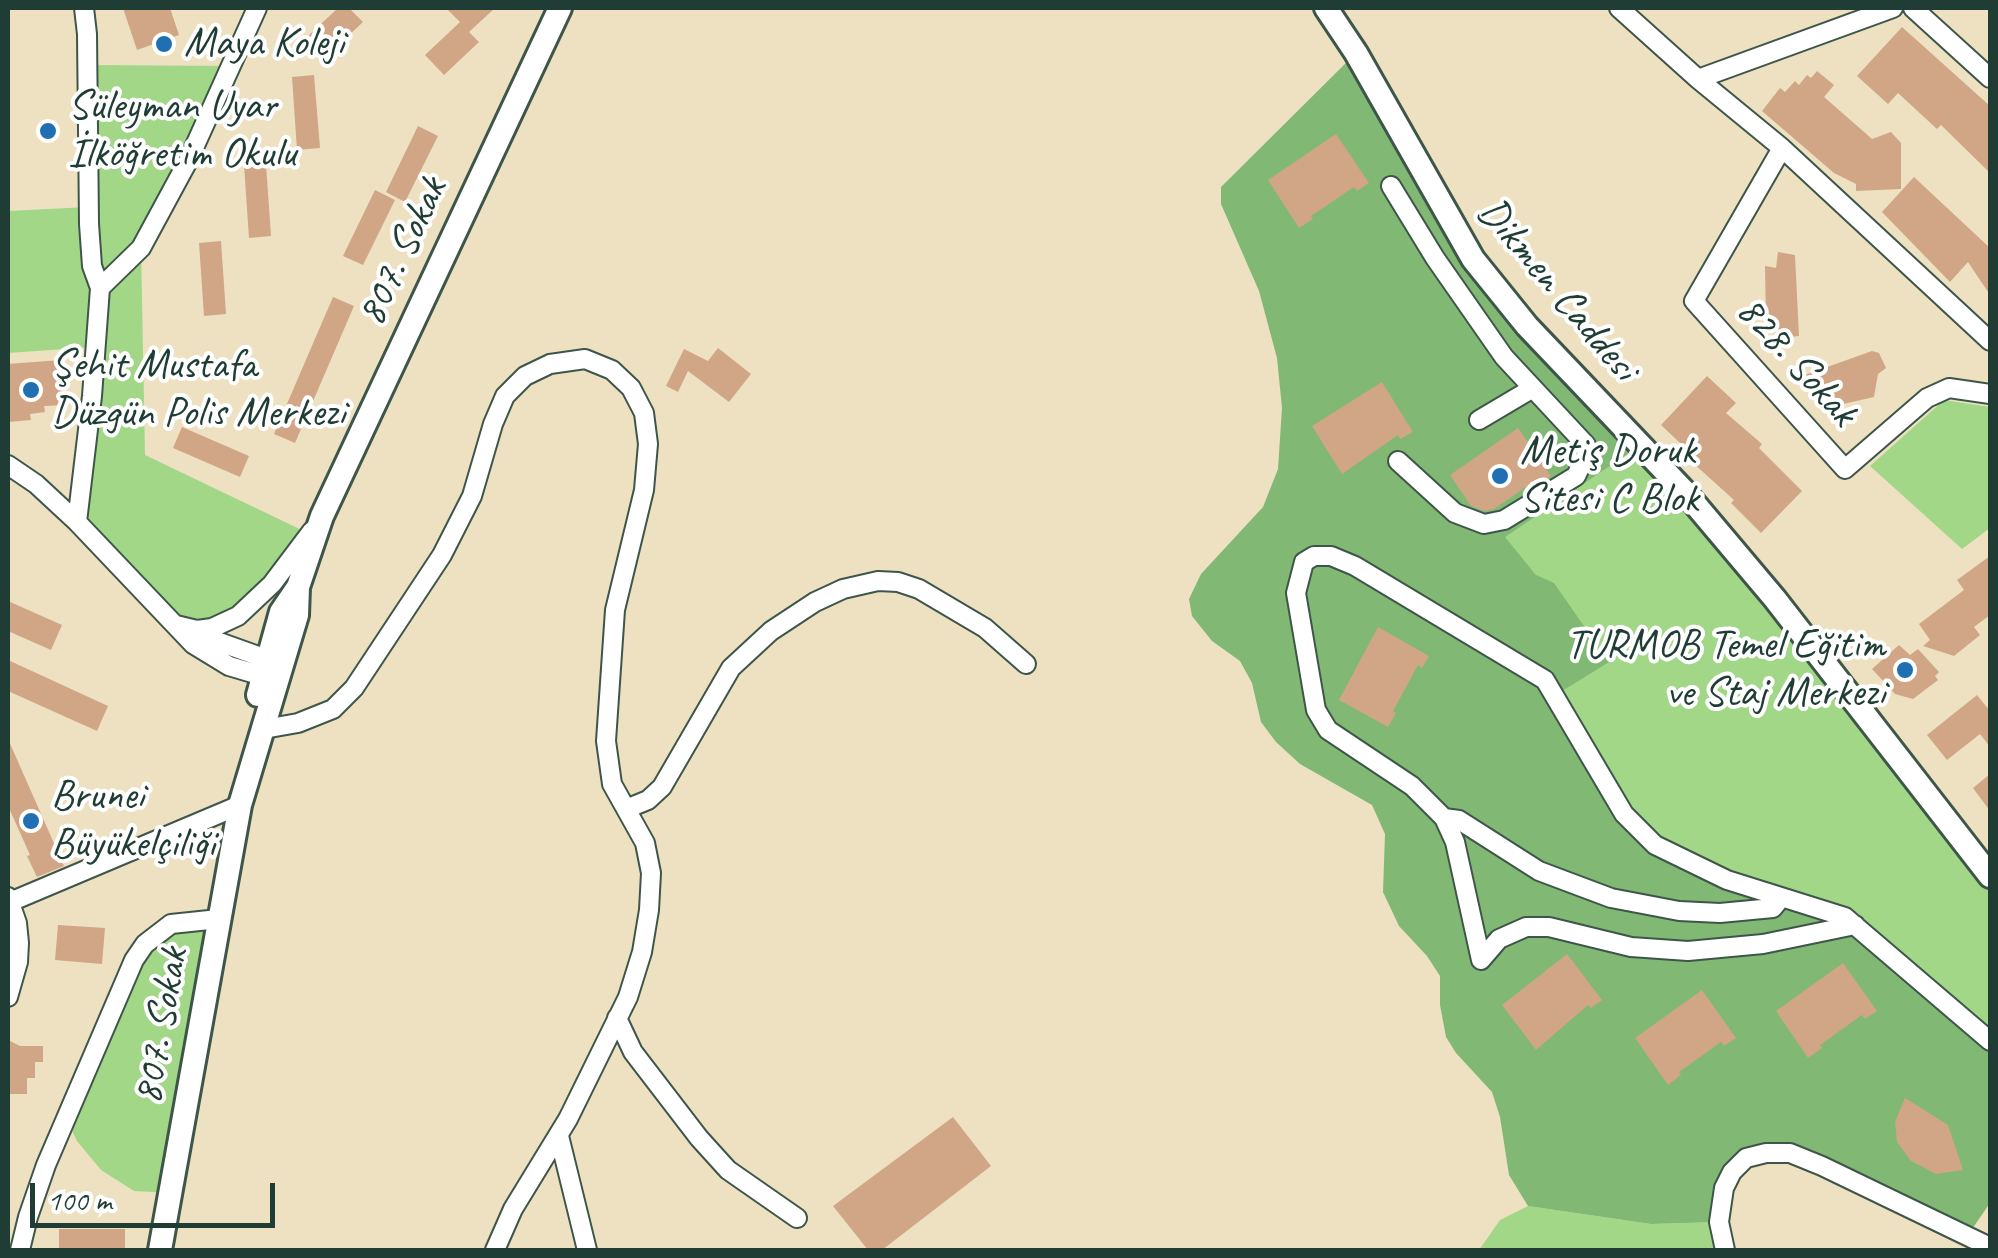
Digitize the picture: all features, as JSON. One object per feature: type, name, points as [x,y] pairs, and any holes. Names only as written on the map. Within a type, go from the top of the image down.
[{"type":"main road","name":"807. Sokak","points":[[160,1250],[240,805],[264,729],[281,612],[298,587],[322,516],[560,8]]},
{"type":"main road","name":"Dikmen Caddesi","points":[[1326,8],[1356,53],[1459,238],[1527,326],[1684,492],[1776,599],[1990,876]]},
{"type":"main road","name":"807. Sokak","points":[[252,758],[249,726],[273,670]]},
{"type":"street","points":[[77,522],[100,288],[92,266],[89,224],[84,8]]},
{"type":"street","points":[[100,288],[141,248],[188,161],[258,8]]},
{"type":"street","points":[[1619,8],[1782,148],[1989,335]]},
{"type":"street","points":[[1698,79],[1894,8]]},
{"type":"street","points":[[1913,8],[1990,78]]},
{"type":"street","name":"828. Sokak","points":[[1782,148],[1694,301],[1845,469],[1927,398],[1949,388],[1990,394]]},
{"type":"street","points":[[1390,186],[1504,357],[1586,444],[1585,462],[1576,476],[1504,520],[1484,524],[1462,518],[1398,462]]},
{"type":"street","points":[[1435,258],[1459,238]]},
{"type":"street","points":[[264,729],[298,723],[333,709],[354,688],[450,540],[472,496],[505,396],[525,376],[550,364],[585,360],[612,370],[632,388],[644,413],[648,444],[644,490],[615,610],[608,679],[608,755],[612,784],[645,843],[651,873],[642,952],[628,998],[559,1136],[513,1209],[496,1250]]},
{"type":"street","points":[[1479,420],[1533,388]]},
{"type":"street","points":[[8,465],[36,484],[77,522],[176,625],[273,670]]},
{"type":"street","points":[[176,625],[196,630],[212,628],[238,616],[278,576],[322,516]]},
{"type":"street","points":[[1855,925],[1763,944],[1688,951],[1631,948],[1549,928],[1526,927],[1499,940],[1481,960],[1455,842],[1444,818],[1412,786],[1328,730],[1316,710],[1296,593],[1304,562],[1314,556],[1331,556],[1355,566],[1400,596],[1533,670],[1552,690],[1606,786],[1654,845],[1727,880],[1825,909],[1855,925],[1990,1042]]},
{"type":"street","points":[[626,808],[648,800],[662,787],[731,668],[771,631],[815,602],[843,590],[878,580],[920,589],[985,628],[1026,664]]},
{"type":"street","points":[[8,996],[18,962],[17,924],[9,900],[240,805]]},
{"type":"street","points":[[1444,818],[1455,818],[1539,871],[1611,898],[1679,911],[1720,913],[1773,908],[1782,898]]},
{"type":"street","points":[[20,1250],[46,1166],[134,960],[170,924],[220,919]]},
{"type":"street","points":[[617,1018],[633,1052],[699,1138],[728,1170],[796,1218]]},
{"type":"street","points":[[559,1136],[587,1250]]},
{"type":"street","points":[[1725,1250],[1719,1222],[1724,1188],[1732,1172],[1746,1158],[1766,1153],[1790,1153],[1822,1166],[1990,1247]]},
{"type":"green space","points":[[1356,53],[1445,214],[1641,445],[1505,537],[1536,575],[1554,583],[1609,662],[1556,695],[1655,845],[1825,909],[1990,1041],[1990,1203],[1968,1235],[1790,1153],[1746,1159],[1719,1222],[1651,1224],[1528,1206],[1509,1175],[1492,1092],[1446,1037],[1440,976],[1399,926],[1383,892],[1385,834],[1372,805],[1300,764],[1276,742],[1261,722],[1252,683],[1240,661],[1212,641],[1192,616],[1189,599],[1201,574],[1263,507],[1278,469],[1282,408],[1277,358],[1259,291],[1221,204],[1221,187]]},
{"type":"green space","points":[[87,65],[231,66],[141,248],[145,455],[310,534],[238,616],[175,625],[77,522],[94,347],[8,353],[8,211],[88,207]]},
{"type":"green space","points":[[1944,400],[1990,407],[1990,528],[1962,549],[1870,466]]},
{"type":"green space","points":[[1641,445],[1990,876],[1990,1041],[1655,845],[1555,696],[1608,661],[1504,537]]},
{"type":"green space","points":[[219,919],[170,1193],[134,1191],[101,1170],[77,1141],[66,1118],[134,960],[158,932]]},
{"type":"green space","points":[[1528,1206],[1651,1224],[1719,1222],[1725,1250],[1479,1250],[1500,1220]]},
{"type":"building","points":[[123,8],[170,8],[179,35],[137,50]]},
{"type":"building","points":[[338,8],[349,8],[363,22],[328,55],[309,35]]},
{"type":"building","points":[[446,8],[495,8],[469,32],[479,42],[444,75],[425,55],[460,22]]},
{"type":"building","points":[[1902,27],[1990,106],[1990,173],[1941,125],[1937,129],[1898,93],[1888,104],[1857,76]]},
{"type":"building","points":[[1817,71],[1834,85],[1824,97],[1872,139],[1891,132],[1901,143],[1901,189],[1856,191],[1856,184],[1834,173],[1762,111],[1780,88],[1785,92],[1795,81],[1799,85]]},
{"type":"building","points":[[314,75],[320,148],[297,150],[292,77]]},
{"type":"building","points":[[418,126],[438,136],[405,202],[386,192]]},
{"type":"building","points":[[1336,134],[1369,183],[1357,191],[1354,187],[1299,228],[1268,180]]},
{"type":"building","points":[[266,164],[271,236],[249,238],[244,165]]},
{"type":"building","points":[[1914,177],[1990,248],[1990,295],[1968,262],[1950,282],[1882,212]]},
{"type":"building","points":[[375,190],[395,200],[363,265],[343,256]]},
{"type":"building","points":[[221,241],[226,314],[204,316],[199,243]]},
{"type":"building","points":[[1778,252],[1795,255],[1799,336],[1782,338],[1772,331],[1773,322],[1766,323],[1765,266],[1776,268]]},
{"type":"building","points":[[333,297],[354,306],[295,443],[274,434]]},
{"type":"building","points":[[718,348],[751,374],[729,402],[688,371],[678,392],[666,386],[684,349],[708,361]]},
{"type":"building","points":[[1872,351],[1879,353],[1886,368],[1878,374],[1874,397],[1830,407],[1806,391],[1802,376]]},
{"type":"building","points":[[61,360],[65,405],[44,406],[45,412],[30,414],[31,420],[8,422],[8,364]]},
{"type":"building","points":[[1707,376],[1736,403],[1726,413],[1762,444],[1759,448],[1802,491],[1761,533],[1731,503],[1734,500],[1693,463],[1697,459],[1661,425]]},
{"type":"building","points":[[1382,382],[1413,432],[1400,439],[1398,435],[1342,474],[1312,426]]},
{"type":"building","points":[[182,427],[249,456],[240,477],[173,448]]},
{"type":"building","name":"Metiş Doruk Sitesi C Blok","points":[[1518,428],[1551,476],[1539,484],[1536,480],[1494,509],[1485,511],[1471,506],[1450,475]]},
{"type":"building","points":[[1990,556],[1990,615],[1974,627],[1980,635],[1954,656],[1923,646],[1930,640],[1919,624],[1964,590],[1957,580]]},
{"type":"building","points":[[8,601],[62,625],[51,650],[8,631]]},
{"type":"building","points":[[1378,627],[1429,656],[1422,668],[1418,665],[1388,727],[1339,700]]},
{"type":"building","name":"TURMOB Temel Eğitim ve Staj Merkezi","points":[[1899,645],[1910,655],[1918,649],[1939,672],[1935,676],[1938,680],[1913,699],[1895,694],[1872,669]]},
{"type":"building","points":[[8,660],[108,706],[97,731],[8,691]]},
{"type":"building","points":[[1977,695],[1990,711],[1990,747],[1980,734],[1947,760],[1927,735]]},
{"type":"building","points":[[8,739],[64,866],[37,877],[8,806]]},
{"type":"building","points":[[1990,774],[1990,811],[1973,788]]},
{"type":"building","points":[[58,925],[105,928],[102,964],[55,960]]},
{"type":"building","points":[[1567,954],[1602,1000],[1591,1008],[1588,1005],[1536,1050],[1502,1005]]},
{"type":"building","points":[[1843,963],[1877,1011],[1865,1019],[1862,1015],[1808,1058],[1776,1011]]},
{"type":"building","points":[[1702,990],[1736,1038],[1724,1046],[1721,1042],[1679,1072],[1681,1075],[1668,1085],[1635,1038]]},
{"type":"building","points":[[8,1040],[20,1046],[43,1046],[43,1062],[35,1062],[35,1078],[27,1078],[27,1094],[8,1094]]},
{"type":"building","points":[[1905,1098],[1948,1125],[1963,1170],[1936,1174],[1911,1161],[1897,1142],[1895,1122]]},
{"type":"building","points":[[953,1117],[991,1166],[882,1250],[868,1250],[833,1206]]},
{"type":"building","points":[[59,1229],[125,1229],[125,1250],[59,1250]]},
{"type":"place","name":"Maya Koleji","points":[[164,44]]},
{"type":"place","name":"Süleyman Uyar İlköğretim Okulu","points":[[48,131]]},
{"type":"place","name":"Şehit Mustafa Düzgün Polis Merkezi","points":[[31,390]]},
{"type":"place","name":"Metiş Doruk Sitesi C Blok","points":[[1500,476]]},
{"type":"place","name":"TURMOB Temel Eğitim ve Staj Merkezi","points":[[1905,670]]},
{"type":"place","name":"Brunei Büyükelçiliği","points":[[31,821]]}]
